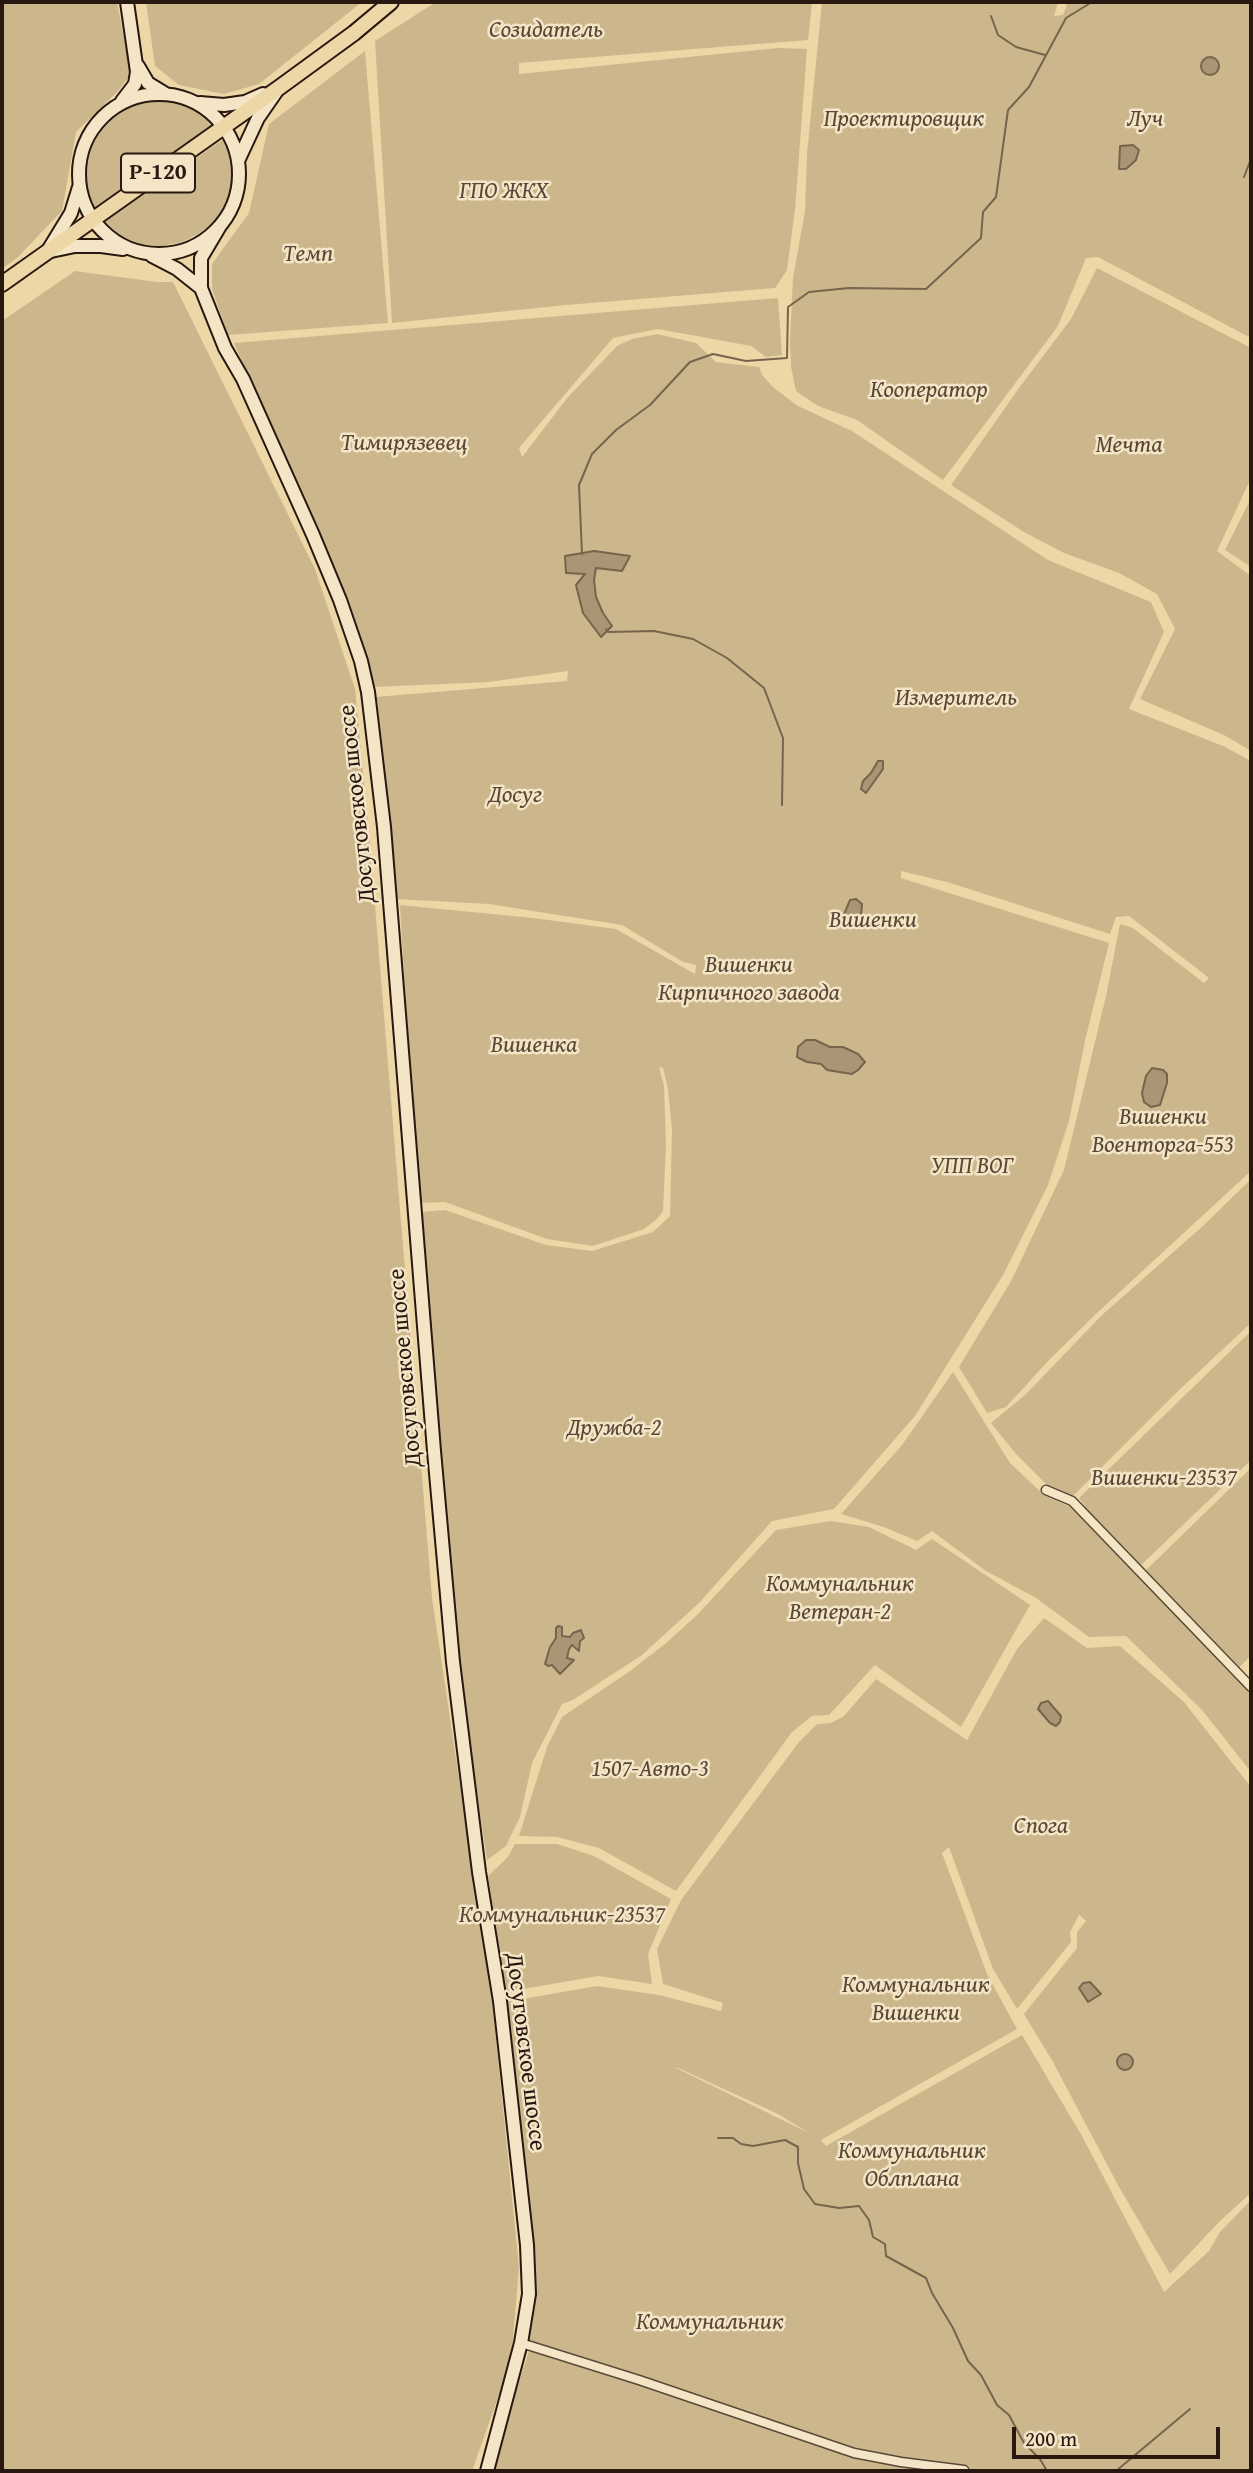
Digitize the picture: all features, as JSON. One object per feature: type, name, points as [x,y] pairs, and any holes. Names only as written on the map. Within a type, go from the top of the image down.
[{"type":"highway","name":"Р-120","points":[[2,284],[280,87],[354,33],[391,2]]},
{"type":"main road","points":[[127,2],[136,59],[135,84],[128,95],[100,120],[85,142],[78,169],[79,187],[92,219],[109,238],[131,250]]},
{"type":"main road","points":[[136,59],[140,71],[149,83],[165,93],[196,103],[211,113],[224,127],[234,147],[239,180],[236,197],[201,258],[201,288]]},
{"type":"main road","points":[[196,103],[225,105],[245,102],[280,87]]},
{"type":"main road","points":[[238,162],[258,118],[280,87]]},
{"type":"main road","points":[[114,108],[139,96],[177,96]]},
{"type":"main road","points":[[47,252],[71,213],[79,187]]},
{"type":"main road","points":[[146,254],[165,255],[183,251],[207,239],[220,226]]},
{"type":"main road","points":[[47,252],[88,246],[131,250],[177,269],[201,288]]},
{"type":"main road","name":"Досуговское шоссе","points":[[201,288],[212,320],[243,379],[340,600],[366,684],[384,827],[453,1662],[479,1872],[500,2001],[527,2245],[529,2294],[521,2343],[487,2471]]},
{"type":"street","points":[[1046,1490],[1072,1501],[1251,1687]]},
{"type":"street","points":[[521,2343],[628,2376],[854,2453],[964,2470]]},
{"type":"green space","points":[[2,2],[117,2],[131,74],[117,92],[76,132],[62,211],[18,257],[2,269]]},
{"type":"green space","points":[[146,2],[362,2],[259,84],[224,94],[179,85],[155,66]]},
{"type":"green space","name":"ГПО ЖКХ","points":[[436,2],[812,2],[808,40],[519,63],[519,74],[778,48],[807,49],[795,210],[787,270],[775,288],[392,323],[375,41]]},
{"type":"green space","points":[[822,2],[1058,2],[1054,16],[1063,15],[1068,2],[1251,2],[1251,338],[1098,257],[1086,258],[1058,326],[943,480],[857,420],[818,406],[796,391],[791,367],[790,341],[793,278],[805,211],[807,154]]},
{"type":"green space","name":"Темп","points":[[365,51],[388,323],[228,335],[212,289],[212,264],[249,213],[269,124]]},
{"type":"green space","points":[[155,99],[192,107],[216,124],[94,208],[88,195],[86,180],[87,163],[93,144],[103,127],[119,114],[136,103]]},
{"type":"green space","points":[[225,138],[232,166],[232,182],[226,203],[216,220],[200,233],[182,242],[163,246],[142,245],[113,233],[103,223]]},
{"type":"green space","name":"Мечта","points":[[1097,268],[1251,348],[1251,478],[1217,551],[1251,576],[1251,751],[1224,735],[1140,699],[1175,629],[1157,594],[1119,573],[1064,553],[1024,532],[951,485],[1071,319]]},
{"type":"green space","points":[[75,271],[173,282],[315,569],[355,689],[432,1598],[492,1999],[519,2267],[511,2361],[472,2471],[2,2471],[2,321]]},
{"type":"green space","points":[[778,298],[782,355],[766,357],[751,346],[658,329],[613,338],[519,448],[522,457],[568,397],[617,346],[632,339],[657,334],[696,343],[716,362],[759,367],[762,375],[774,388],[798,406],[852,431],[1048,560],[1151,602],[1164,632],[1129,709],[1223,746],[1251,761],[1251,1171],[1098,1312],[1006,1407],[987,1413],[959,1367],[1011,1281],[1064,1170],[1106,996],[1120,924],[1133,928],[1204,983],[1209,978],[1129,916],[1116,917],[1110,934],[947,882],[901,871],[901,878],[1109,943],[1069,1121],[1048,1185],[1003,1275],[915,1416],[834,1509],[772,1521],[699,1603],[642,1655],[573,1700],[562,1704],[532,1763],[520,1817],[506,1846],[487,1860],[450,1617],[439,1508],[421,1212],[445,1210],[546,1245],[592,1251],[653,1232],[670,1216],[672,1130],[668,1089],[663,1068],[659,1067],[664,1086],[666,1145],[663,1211],[644,1229],[593,1246],[547,1239],[445,1202],[417,1203],[400,905],[616,929],[695,974],[696,965],[683,962],[622,925],[489,904],[395,899],[375,697],[567,681],[568,671],[488,682],[374,687],[366,653],[234,343]]},
{"type":"green space","points":[[1251,498],[1251,567],[1225,550]]},
{"type":"green space","points":[[1251,1179],[1251,1323],[1071,1498],[1049,1487],[1016,1454],[991,1423],[1025,1395],[1102,1315],[1204,1225]]},
{"type":"green space","name":"Вишенки-23537","points":[[1251,1331],[1251,1460],[1139,1567],[1097,1523],[1079,1498]]},
{"type":"green space","points":[[953,1372],[1010,1463],[1044,1495],[1070,1507],[1251,1692],[1251,1772],[1202,1710],[1126,1636],[1089,1637],[1036,1598],[986,1571],[932,1531],[917,1541],[884,1527],[841,1514],[902,1445]]},
{"type":"green space","points":[[1251,1468],[1251,1655],[1237,1670],[1143,1573]]},
{"type":"green space","points":[[831,1521],[869,1527],[916,1550],[932,1539],[1030,1605],[961,1727],[875,1665],[829,1715],[812,1716],[792,1732],[676,1891],[599,1848],[557,1837],[519,1836],[547,1747],[562,1717],[665,1644],[697,1615],[776,1530]]},
{"type":"green space","points":[[1044,1618],[1087,1648],[1120,1646],[1184,1702],[1251,1787],[1251,2193],[1220,2221],[1170,2274],[1024,2014],[1077,1948],[1077,1932],[1086,1921],[1079,1915],[1070,1932],[1071,1942],[1017,2009],[993,1969],[949,1847],[942,1853],[987,1974],[1017,2029],[821,2140],[826,2146],[1022,2035],[1082,2136],[1164,2292],[1209,2251],[1220,2232],[1251,2200],[1251,2471],[490,2471],[529,2351],[535,2250],[505,2002],[597,1986],[659,1995],[721,2011],[723,2003],[663,1984],[657,1949],[681,1900],[799,1742],[817,1724],[831,1723],[844,1716],[876,1679],[967,1740],[1017,1649]],"holes":[[[676,2067],[778,2114],[809,2133]]]},
{"type":"green space","name":"Коммунальник-23537","points":[[515,1844],[557,1844],[594,1856],[671,1899],[648,1954],[652,1984],[598,1976],[506,1992],[488,1876],[508,1857]]},
{"type":"shaded area","points":[[1210,57],[1216,60],[1219,66],[1216,72],[1210,75],[1204,72],[1201,66],[1204,60]]},
{"type":"shaded area","points":[[1133,145],[1139,150],[1136,160],[1126,169],[1119,169],[1120,146]]},
{"type":"shaded area","points":[[594,551],[630,556],[622,571],[596,568],[596,597],[612,626],[601,637],[583,613],[576,585],[585,574],[566,573],[565,556]]},
{"type":"shaded area","points":[[878,761],[883,761],[883,769],[866,793],[861,789],[863,781]]},
{"type":"shaded area","points":[[856,899],[862,904],[861,917],[858,921],[850,921],[843,917],[850,900]]},
{"type":"shaded area","points":[[806,1040],[815,1040],[830,1047],[843,1047],[858,1054],[865,1062],[852,1074],[827,1070],[821,1064],[797,1057],[798,1047]]},
{"type":"shaded area","points":[[1152,1068],[1163,1070],[1167,1074],[1167,1083],[1160,1105],[1151,1107],[1144,1102],[1142,1093],[1146,1076]]},
{"type":"shaded area","points":[[558,1626],[562,1627],[562,1636],[570,1637],[581,1630],[584,1638],[580,1641],[579,1651],[572,1645],[569,1649],[567,1658],[574,1660],[560,1674],[552,1665],[545,1664]]},
{"type":"shaded area","points":[[1048,1701],[1061,1716],[1056,1726],[1038,1709],[1041,1703]]},
{"type":"shaded area","points":[[1090,1982],[1101,1994],[1088,2002],[1079,1988],[1083,1983]]},
{"type":"shaded area","points":[[1125,2054],[1131,2056],[1131,2068],[1125,2070],[1119,2068],[1117,2062],[1119,2056]]},
{"type":"waterway","points":[[582,554],[579,485],[592,454],[616,430],[650,405],[690,362],[713,354],[746,361],[787,358],[788,307],[809,292],[849,288],[926,289],[981,238],[983,212],[996,197],[1008,110],[1029,87],[1066,18],[1092,2]]},
{"type":"waterway","points":[[991,16],[998,35],[1016,47],[1045,55]]},
{"type":"waterway","points":[[1244,177],[1251,159]]},
{"type":"waterway","points":[[606,629],[608,632],[654,631],[693,639],[727,658],[764,688],[783,738],[782,805]]},
{"type":"waterway","points":[[718,2138],[733,2138],[741,2144],[753,2146],[785,2140],[798,2147],[798,2163],[804,2189],[815,2204],[839,2208],[859,2206],[869,2220],[873,2237],[885,2244],[886,2256],[926,2278],[968,2361],[981,2375],[997,2405],[1009,2415],[1024,2443],[1040,2459],[1047,2471]]},
{"type":"waterway","points":[[1116,2471],[1190,2409]]},
{"type":"park label","name":"Созидатель","points":[[546,31]]},
{"type":"park label","name":"Проектировщик","points":[[904,120]]},
{"type":"park label","name":"Луч","points":[[1145,120]]},
{"type":"park label","name":"Кооператор","points":[[929,391]]},
{"type":"park label","name":"Тимирязевец","points":[[404,444]]},
{"type":"park label","name":"Измеритель","points":[[956,699]]},
{"type":"park label","name":"Досуг","points":[[515,796]]},
{"type":"park label","name":"Вишенки","points":[[873,921]]},
{"type":"park label","name":"Вишенки Кирпичного завода","points":[[749,980]]},
{"type":"park label","name":"Вишенка","points":[[534,1046]]},
{"type":"park label","name":"Вишенки Военторга-553","points":[[1163,1132]]},
{"type":"park label","name":"УПП ВОГ","points":[[972,1167]]},
{"type":"park label","name":"Дружба-2","points":[[614,1429]]},
{"type":"park label","name":"Коммунальник Ветеран-2","points":[[840,1599]]},
{"type":"park label","name":"1507-Авто-3","points":[[650,1770]]},
{"type":"park label","name":"Спога","points":[[1041,1827]]},
{"type":"park label","name":"Коммунальник Вишенки","points":[[916,2000]]},
{"type":"park label","name":"Коммунальник Облплана","points":[[912,2166]]},
{"type":"park label","name":"Коммунальник","points":[[710,2323]]}]
